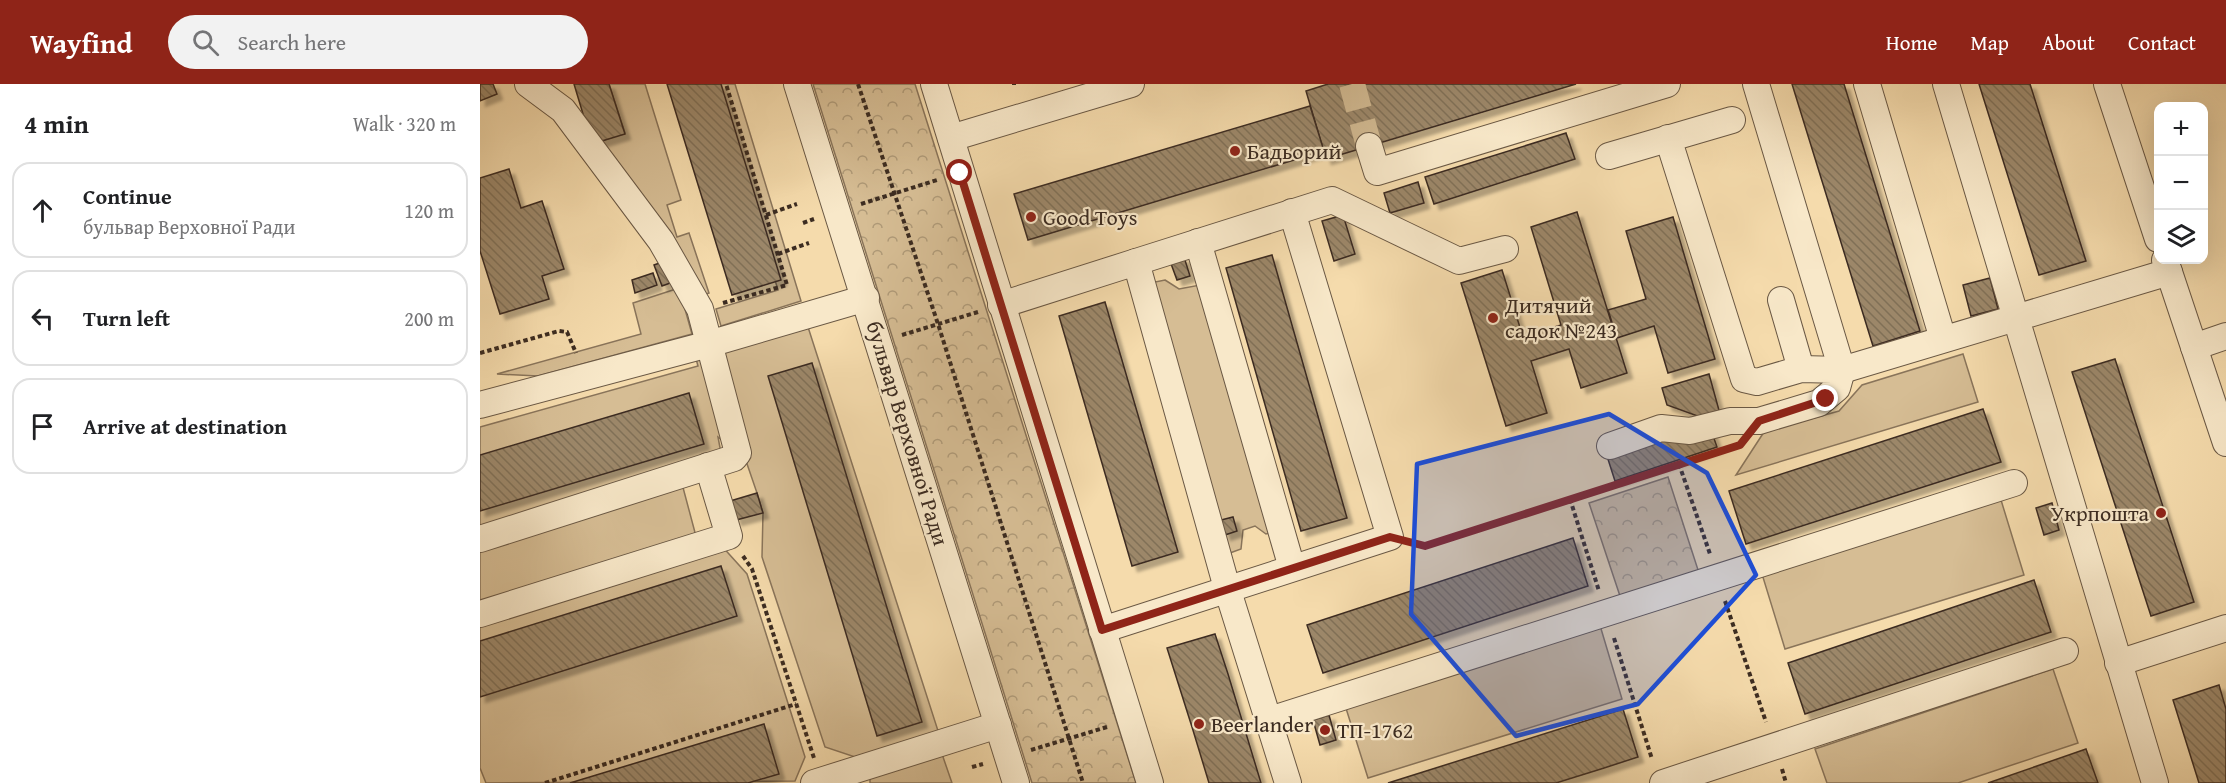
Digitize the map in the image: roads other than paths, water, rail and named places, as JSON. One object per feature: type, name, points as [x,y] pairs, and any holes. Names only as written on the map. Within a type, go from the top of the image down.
[{"type":"street","points":[[480,539],[734,458],[738,453],[700,309],[661,241],[563,110],[528,84]]},
{"type":"street","name":"бульвар Верховної Ради","points":[[797,84],[880,341],[1016,783]]},
{"type":"street","points":[[934,84],[1150,783]]},
{"type":"street","points":[[951,138],[1131,84]]},
{"type":"street","points":[[1369,146],[1377,172],[1667,84]]},
{"type":"street","points":[[1610,446],[1661,429],[1690,431],[1730,421],[1759,421],[1819,403],[1837,388],[1842,370],[1756,84]]},
{"type":"street","points":[[1868,84],[1943,339]]},
{"type":"street","points":[[1946,84],[2155,783]]},
{"type":"street","points":[[2107,84],[2154,227]]},
{"type":"street","points":[[1609,156],[1732,120]]},
{"type":"street","points":[[1668,138],[1740,375],[1749,382],[1801,369],[1842,370],[2015,319],[2167,266],[2226,443]]},
{"type":"street","points":[[1001,305],[1332,200],[1459,261],[1506,249]]},
{"type":"street","points":[[1102,630],[1390,537],[1292,212]]},
{"type":"street","points":[[1198,242],[1292,568]]},
{"type":"street","points":[[1136,262],[1227,588],[1288,783]]},
{"type":"street","points":[[480,405],[710,344],[866,298]]},
{"type":"street","points":[[1781,300],[1801,369]]},
{"type":"street","points":[[2194,346],[2226,336]]},
{"type":"street","points":[[480,614],[729,536],[708,466]]},
{"type":"street","points":[[1270,720],[1717,575],[2014,483]]},
{"type":"street","points":[[2118,663],[2226,628]]},
{"type":"street","points":[[1658,772],[1774,748],[2065,651]]},
{"type":"street","points":[[818,782],[998,725]]},
{"type":"tunnel","points":[[1352,84],[1369,146]]},
{"type":"place","name":"Бадьорий","points":[[1235,151]]},
{"type":"place","name":"Good Toys","points":[[1031,217]]},
{"type":"place","name":"Дитячий садок №243","points":[[1493,318]]},
{"type":"place","name":"Укрпошта","points":[[2161,513]]},
{"type":"place","name":"Beerlander","points":[[1199,724]]},
{"type":"place","name":"ТП-1762","points":[[1325,730]]}]
